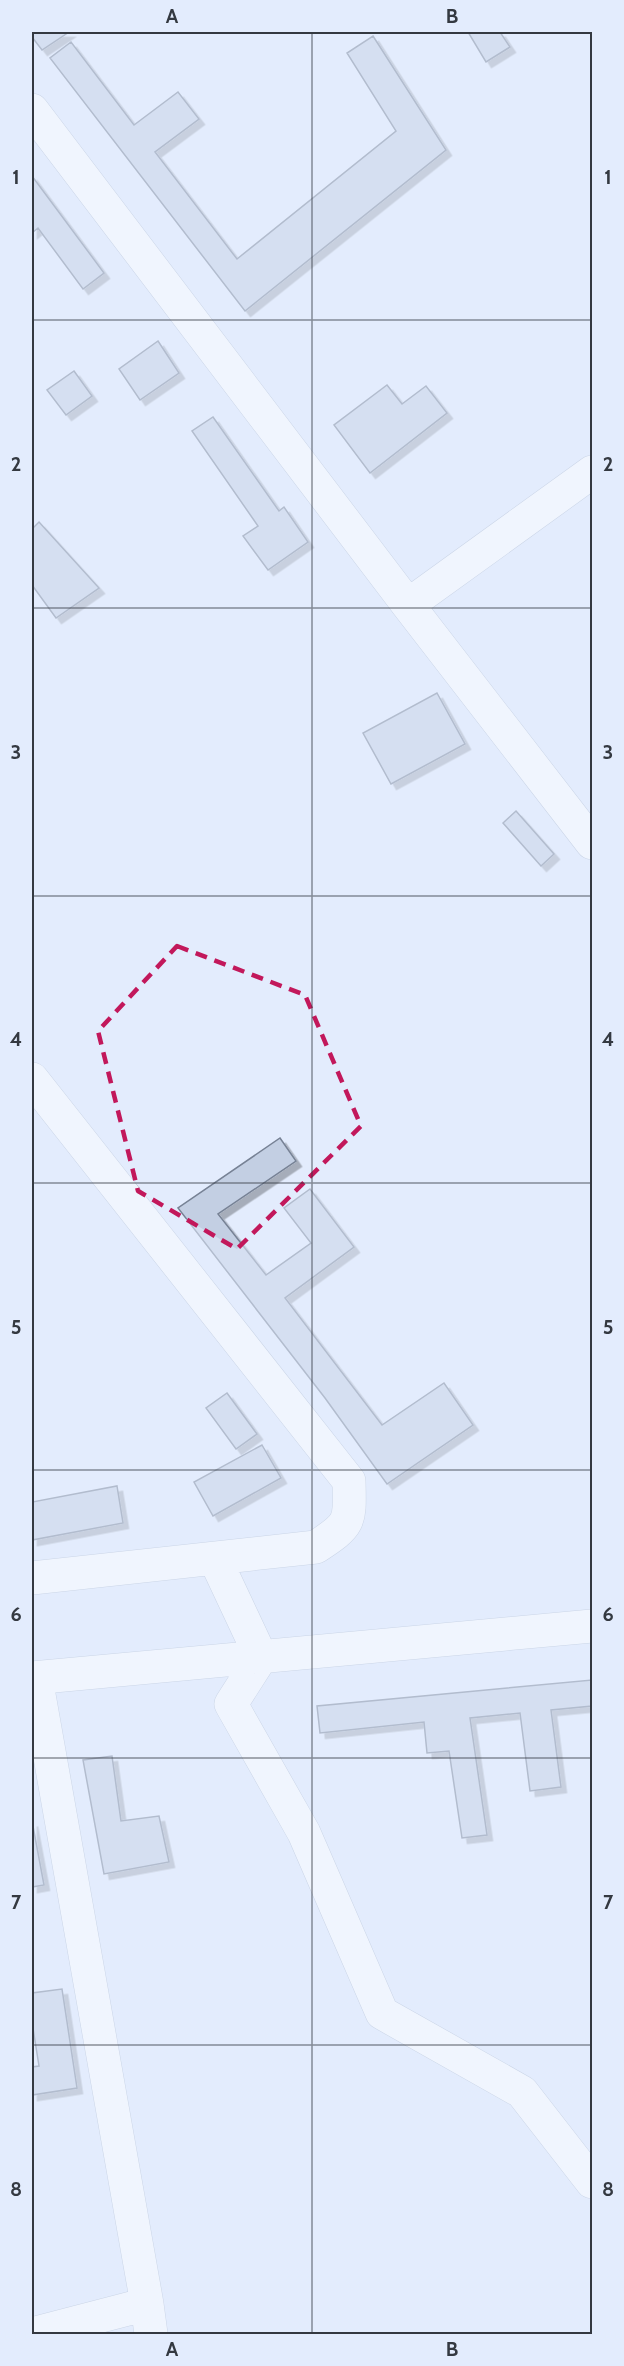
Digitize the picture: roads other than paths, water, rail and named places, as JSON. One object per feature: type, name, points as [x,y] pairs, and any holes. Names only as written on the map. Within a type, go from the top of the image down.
[{"type":"street","points":[[32,110],[592,843]]},
{"type":"street","points":[[408,605],[592,472]]},
{"type":"street","points":[[32,1078],[349,1481],[350,1512],[342,1530],[316,1547],[32,1578]]},
{"type":"street","points":[[215,1559],[261,1657]]},
{"type":"street","points":[[32,2334],[149,2319],[34,1678],[592,1626]]},
{"type":"street","points":[[261,1657],[231,1704],[304,1833],[382,2013],[522,2092],[592,2182]]}]
